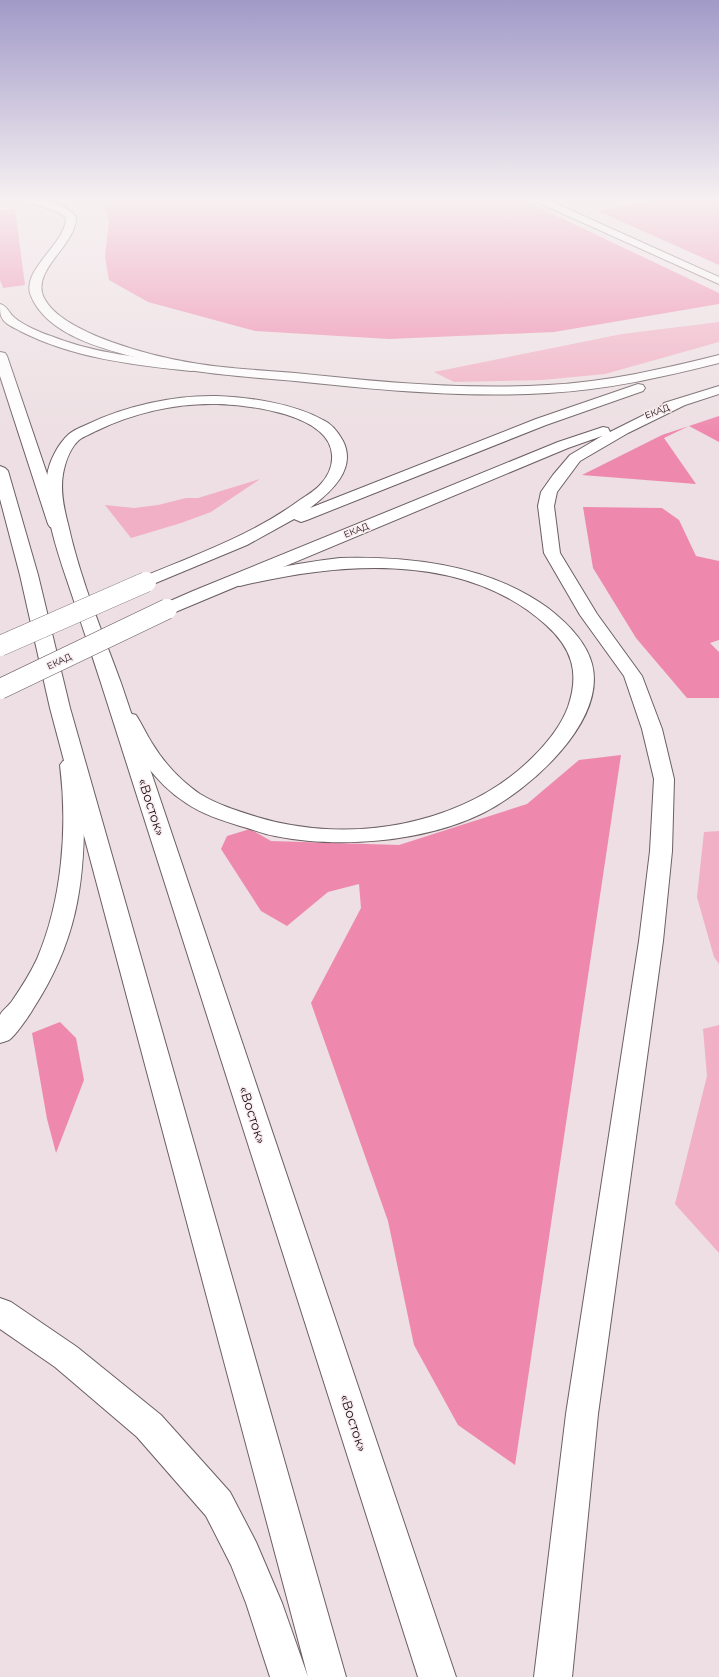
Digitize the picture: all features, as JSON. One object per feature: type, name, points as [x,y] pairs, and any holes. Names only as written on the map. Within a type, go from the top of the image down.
[{"type":"main road","points":[[38,278],[35,288],[40,302],[53,317],[79,334],[117,348],[191,367]]},
{"type":"main road","points":[[0,308],[11,321],[52,341],[87,351],[129,360],[424,389],[485,391],[549,389],[651,376],[719,360]]},
{"type":"main road","points":[[0,356],[66,553]]},
{"type":"main road","points":[[0,646],[241,542],[540,422],[719,360]]},
{"type":"main road","name":"ЕКАД","points":[[0,689],[199,595],[563,445],[683,401],[719,390]]},
{"type":"main road","points":[[66,553],[55,502],[55,475],[63,451],[75,436],[105,421],[144,408],[185,402],[217,400],[242,402],[296,413],[319,423],[332,434],[339,448],[340,463],[323,491],[291,514],[241,542]]},
{"type":"main road","points":[[553,1677],[582,1414],[651,941],[661,851],[664,780],[652,728],[633,676],[589,615],[552,553],[546,506],[549,492],[558,478],[575,458],[622,430],[683,401]]},
{"type":"main road","points":[[0,471],[29,575],[60,708],[327,1677]]},
{"type":"main road","name":"«Восток»","points":[[66,553],[111,683],[437,1677]]},
{"type":"main road","points":[[111,683],[142,747],[171,780],[193,798],[233,816],[272,828],[308,833],[376,833],[405,829],[429,824],[475,808],[528,775],[554,747],[572,721],[579,704],[584,684],[583,666],[575,647],[564,632],[536,607],[508,591],[476,579],[454,573],[402,563],[339,562],[266,574],[232,583],[199,595]]},
{"type":"main road","points":[[0,1033],[30,996],[46,968],[58,937],[68,898],[73,842],[72,778],[60,708]]},
{"type":"main road","points":[[0,1312],[66,1357],[149,1426],[218,1504],[247,1561],[264,1603],[289,1677]]},
{"type":"shaded area","points":[[0,278],[24,278],[25,285],[3,288]]},
{"type":"shaded area","points":[[109,278],[688,278],[719,293],[719,304],[554,332],[389,339],[255,331],[148,302],[109,280]]},
{"type":"shaded area","points":[[719,322],[719,342],[605,374],[542,380],[454,382],[434,372],[622,334]]},
{"type":"shaded area","points":[[719,416],[719,442],[689,426]]},
{"type":"shaded area","points":[[689,426],[664,438],[696,484],[582,475],[662,435]]},
{"type":"shaded area","points":[[260,479],[211,512],[131,538],[105,505],[134,508],[158,505],[186,498],[198,498]]},
{"type":"shaded area","points":[[583,507],[662,508],[679,520],[696,556],[719,561],[719,640],[710,643],[719,652],[719,698],[687,698],[636,638],[593,568]]},
{"type":"shaded area","points":[[621,755],[515,1465],[458,1425],[414,1345],[388,1221],[311,1003],[361,908],[359,884],[328,892],[287,926],[261,911],[221,849],[227,836],[250,829],[271,841],[399,845],[527,804],[579,760]]},
{"type":"shaded area","points":[[719,831],[719,964],[714,957],[697,897],[704,832]]},
{"type":"shaded area","points":[[60,1022],[76,1038],[84,1080],[56,1153],[47,1119],[32,1033]]},
{"type":"shaded area","points":[[719,1025],[719,1253],[675,1204],[707,1076],[703,1029]]}]
